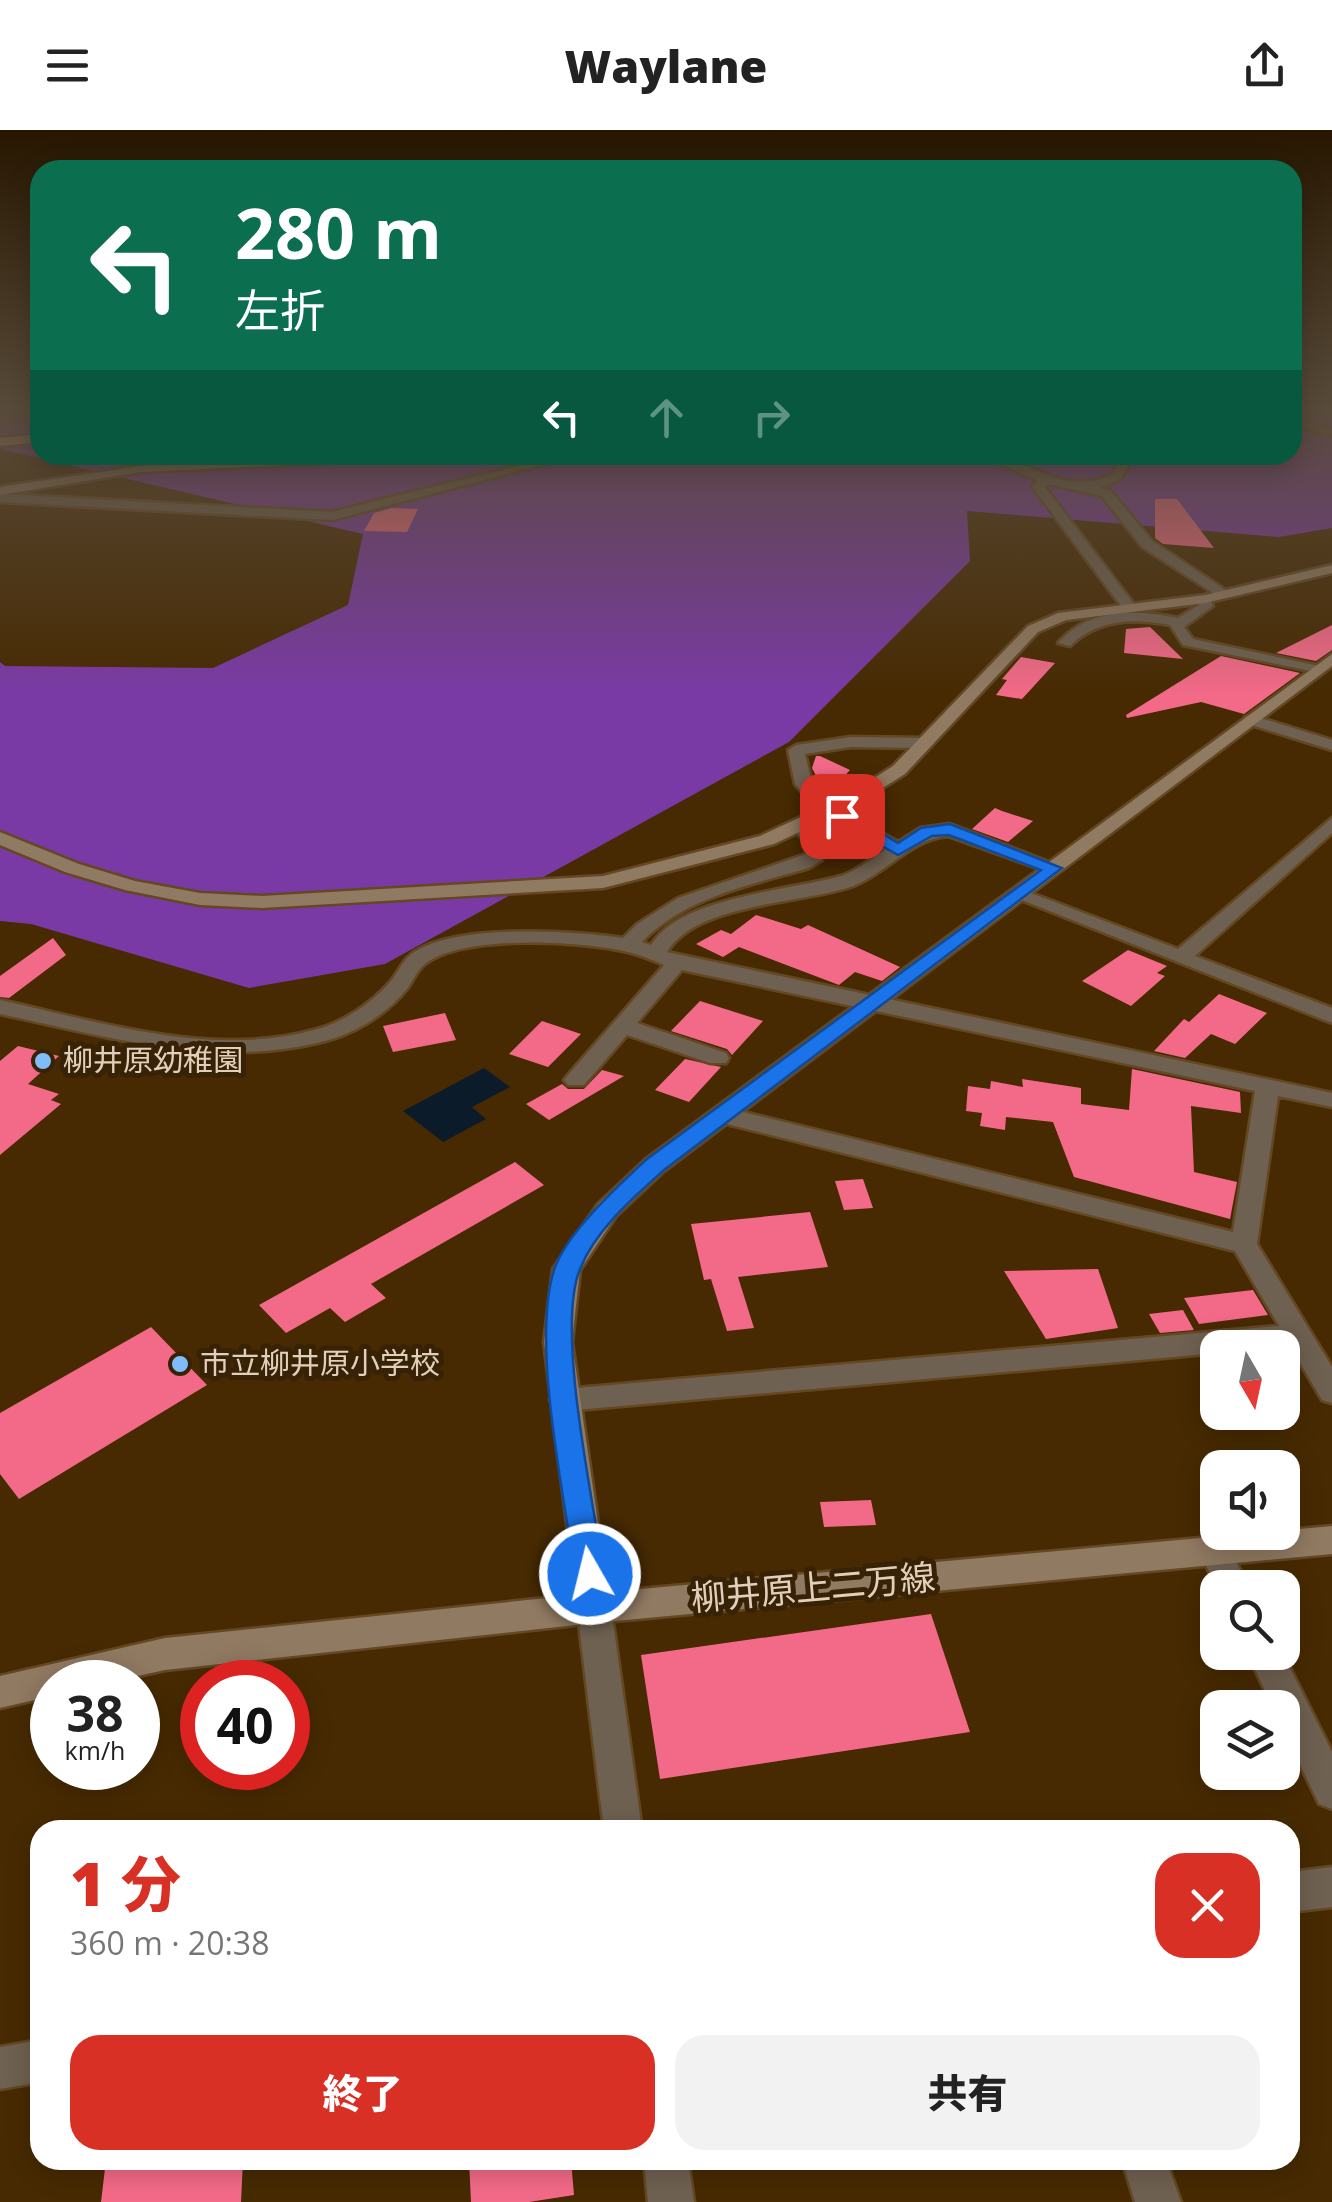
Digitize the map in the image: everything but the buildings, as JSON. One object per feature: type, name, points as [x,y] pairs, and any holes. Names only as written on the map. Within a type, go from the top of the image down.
[{"type":"street","points":[[122,503],[332,516],[385,503]]},
{"type":"street","points":[[1051,503],[1129,607]]},
{"type":"street","points":[[1114,503],[1147,544],[1226,595]]},
{"type":"street","points":[[0,838],[72,868],[132,886],[200,898],[262,902],[603,882],[720,854],[800,827],[850,801],[899,770],[1033,629],[1064,616],[1205,599],[1332,569]]},
{"type":"street","points":[[1205,599],[1206,606],[1176,626],[1188,642],[1326,664]]},
{"type":"street","points":[[1064,642],[1076,629],[1122,617],[1149,616],[1180,623]]},
{"type":"street","points":[[622,1820],[558,1342],[567,1269],[606,1210],[656,1165],[1326,664]]},
{"type":"street","points":[[1251,720],[1332,745]]},
{"type":"street","points":[[822,804],[804,784],[796,750],[851,742],[925,743]]},
{"type":"street","points":[[842,816],[898,850]]},
{"type":"street","points":[[1181,957],[1332,823]]},
{"type":"street","points":[[628,946],[654,919],[714,890],[802,864],[815,856],[815,840],[800,827]]},
{"type":"street","points":[[576,1080],[623,1026],[666,959],[668,932],[747,900],[848,882],[927,832],[950,830],[1054,868]]},
{"type":"street","points":[[1019,894],[1332,1016]]},
{"type":"street","points":[[0,1006],[211,1049],[256,1046],[317,1037],[360,1018],[398,986],[415,961],[436,948],[478,940],[628,946],[666,959],[1332,1100]]},
{"type":"street","points":[[623,1026],[718,1058]]},
{"type":"street","points":[[1268,1087],[1244,1244],[1297,1330]]},
{"type":"street","points":[[723,1115],[1244,1244]]},
{"type":"street","points":[[1300,1335],[1332,1392]]},
{"type":"street","points":[[565,1400],[1200,1344]]},
{"type":"street","name":"柳井原上二万線","points":[[0,1692],[165,1654],[594,1608],[1332,1540]]},
{"type":"street","points":[[1215,1551],[1224,1570]]},
{"type":"street","points":[[1273,1670],[1332,1792]]},
{"type":"street","points":[[1300,1891],[1332,1888]]},
{"type":"street","points":[[0,2068],[30,2063]]},
{"type":"street","points":[[667,2170],[671,2202]]},
{"type":"street","points":[[1147,2170],[1158,2202]]},
{"type":"shaded area","points":[[229,503],[1332,503],[1332,528],[1279,537],[967,511],[970,561],[789,742],[385,964],[249,988],[31,924],[0,921],[0,662],[5,666],[213,668],[348,605],[363,534]]},
{"type":"water","points":[[484,1068],[510,1087],[472,1107],[486,1119],[443,1142],[403,1111]]},
{"type":"place","name":"柳井原幼稚園","points":[[43,1061]]},
{"type":"place","name":"市立柳井原小学校","points":[[180,1364]]},
{"type":"route","points":[[590,1574],[558,1342],[567,1269],[606,1210],[656,1165],[1054,868],[950,830],[927,832],[898,850],[842,816]]}]
